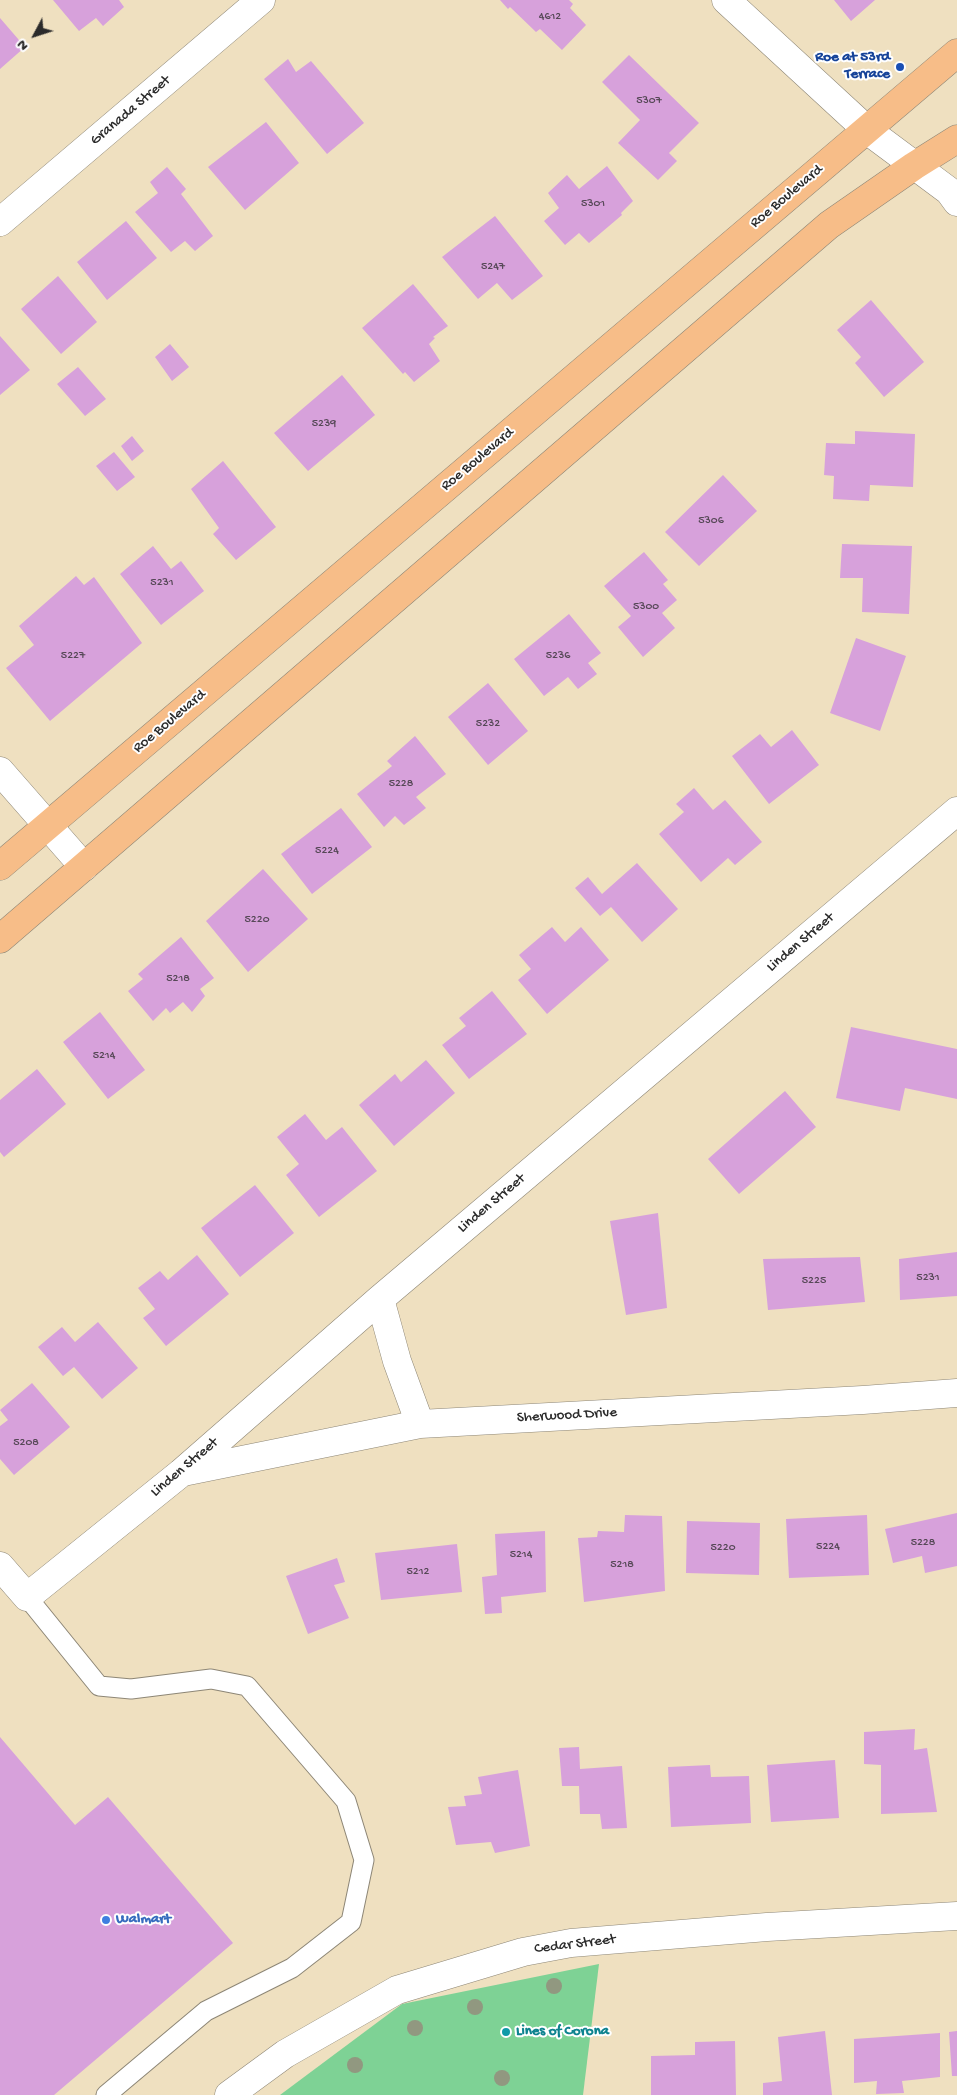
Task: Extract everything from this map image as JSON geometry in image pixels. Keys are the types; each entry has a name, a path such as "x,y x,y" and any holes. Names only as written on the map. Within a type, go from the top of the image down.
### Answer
{"main road":[{"name":"Roe Boulevard","path":"0,866 957,53"},
{"path":"0,939 829,225 914,166 957,139"}],"street":[{"name":"Granada Street","path":"0,222 261,0"},
{"path":"726,0 867,130 949,191 957,202"},
{"path":"0,771 84,867"},
{"name":"Linden Street","path":"27,1598 181,1473 380,1299 957,812"},
{"path":"380,1299 397,1361 420,1424"},
{"name":"Sherwood Drive","path":"181,1473 420,1424 863,1400 957,1393"},
{"path":"0,1566 27,1598"},
{"name":"Cedar Street","path":"245,2090 285,2054 397,1990 523,1952 571,1943 957,1916"}],"lane":[{"path":"27,1598 99,1686 131,1689 211,1679 247,1686 346,1801 364,1860 351,1922 292,1968 206,2011 106,2095"}],"green space":[{"path":"599,1964 583,2095 280,2095 402,2004"}],"building":[{"path":"53,0 119,0 124,7 103,26 96,18 79,31"},
{"path":"500,0 569,0 573,4 570,8 586,25 562,50 540,29 536,32"},
{"path":"834,0 875,0 851,21"},
{"path":"0,18 25,47 0,69"},
{"path":"629,55 699,123 669,153 677,161 658,180 618,143 640,120 602,82"},
{"path":"288,59 296,72 311,61 364,123 327,154 264,79"},
{"path":"266,122 299,163 245,210 208,167"},
{"path":"607,166 633,201 621,213 622,215 589,243 579,233 565,245 544,221 559,208 548,193 567,175 579,189"},
{"path":"167,167 186,189 181,194 213,236 195,251 185,241 171,252 135,212 158,193 150,182"},
{"path":"495,216 543,276 512,300 497,283 478,299 442,257"},
{"path":"126,221 157,258 107,300 77,262"},
{"path":"58,276 97,322 61,354 21,309"},
{"path":"413,284 448,326 433,337 435,338 429,344 440,361 414,382 405,372 403,374 362,328"},
{"path":"871,300 924,362 884,397 855,363 861,357 837,330"},
{"path":"0,336 30,370 0,395"},
{"path":"170,344 189,367 172,381 155,357"},
{"path":"78,367 106,399 85,416 57,384"},
{"path":"342,375 375,415 308,471 274,433"},
{"path":"855,431 915,434 913,487 870,485 869,501 833,499 834,476 824,475 826,443 855,444"},
{"path":"132,436 144,451 132,461 121,446"},
{"path":"114,452 135,477 117,491 96,466"},
{"path":"223,461 276,527 236,560 213,534 219,528 191,489"},
{"path":"723,475 757,511 699,566 665,532"},
{"path":"842,544 912,546 909,614 862,612 863,578 840,578"},
{"path":"153,546 171,569 181,561 204,591 161,625 120,574"},
{"path":"644,552 668,580 663,584 677,600 662,613 675,628 643,657 618,627 631,616 604,586"},
{"path":"76,576 84,585 94,577 142,643 50,721 6,668 34,645 19,626"},
{"path":"569,614 601,653 588,663 597,674 578,689 568,677 544,696 514,659"},
{"path":"856,638 906,656 880,731 830,713"},
{"path":"488,683 528,731 488,765 448,717"},
{"path":"792,730 819,765 769,804 732,756 760,734 771,747"},
{"path":"415,736 446,774 416,797 426,808 404,825 395,816 384,827 357,794 392,766 387,761"},
{"path":"694,788 713,810 725,800 762,842 735,865 728,858 701,882 659,834 684,812 676,804"},
{"path":"341,808 372,847 312,894 281,854"},
{"path":"637,863 678,909 642,942 611,907 600,916 575,888 588,877 602,894"},
{"path":"263,869 308,919 248,972 206,921"},
{"path":"552,927 565,942 581,927 609,960 547,1014 518,980 531,969 519,955"},
{"path":"181,937 214,978 200,989 205,996 192,1012 183,1002 170,1013 166,1008 153,1021 128,991 143,979 138,974"},
{"path":"492,991 527,1034 469,1079 442,1045 466,1026 459,1018"},
{"path":"100,1012 145,1070 108,1099 63,1042"},
{"path":"851,1027 957,1049 957,1099 905,1088 900,1111 836,1098"},
{"path":"426,1060 455,1093 394,1146 359,1105 395,1074 401,1082"},
{"path":"37,1069 66,1104 4,1157 0,1152 0,1100"},
{"path":"785,1091 816,1127 739,1194 708,1159"},
{"path":"305,1114 326,1140 342,1127 377,1171 319,1217 286,1175 299,1164 277,1137"},
{"path":"255,1185 294,1233 240,1277 201,1228"},
{"path":"658,1213 667,1308 626,1315 610,1221"},
{"path":"957,1252 957,1296 900,1300 899,1259"},
{"path":"197,1255 229,1294 166,1346 143,1318 155,1309 138,1288 160,1271 168,1280"},
{"path":"860,1257 865,1302 768,1310 763,1259"},
{"path":"98,1322 138,1368 102,1399 74,1367 63,1376 38,1347 62,1327 75,1342"},
{"path":"32,1383 70,1427 14,1475 0,1459 0,1426 8,1420 0,1410"},
{"path":"957,1513 957,1566 925,1573 922,1556 893,1563 885,1529"},
{"path":"625,1515 662,1516 665,1591 584,1602 578,1538 597,1537 598,1531 624,1532"},
{"path":"867,1515 869,1575 789,1578 786,1519"},
{"path":"687,1521 760,1523 759,1575 686,1573"},
{"path":"545,1531 546,1592 501,1597 502,1613 485,1614 482,1577 497,1575 495,1534"},
{"path":"457,1544 462,1592 381,1600 375,1553"},
{"path":"337,1558 345,1582 334,1585 349,1618 308,1634 286,1576"},
{"path":"915,1729 914,1750 927,1748 937,1812 881,1814 881,1765 864,1764 864,1732"},
{"name":"Walmart","path":"0,1737 75,1825 108,1797 233,1943 54,2095 0,2095"},
{"path":"579,1747 580,1769 622,1766 627,1828 602,1829 600,1814 580,1814 579,1786 562,1786 559,1748"},
{"path":"835,1760 839,1818 771,1822 767,1765"},
{"path":"710,1765 711,1777 749,1776 751,1823 671,1827 668,1767"},
{"path":"518,1770 530,1846 495,1853 491,1842 456,1845 448,1807 466,1806 464,1796 482,1794 478,1777"},
{"path":"825,2031 832,2095 763,2095 763,2083 782,2081 778,2037"},
{"path":"957,2031 957,2076 952,2076 949,2032"},
{"path":"940,2033 940,2077 902,2081 904,2093 876,2094 877,2081 854,2083 854,2039"},
{"path":"735,2041 736,2095 651,2095 651,2056 695,2055 695,2042"}],"place":[{"name":"Roe at 53rd Terrace","path":"900,67"},
{"name":"Walmart","path":"106,1920"},
{"name":"Lines of Corona","path":"506,2032"}]}
